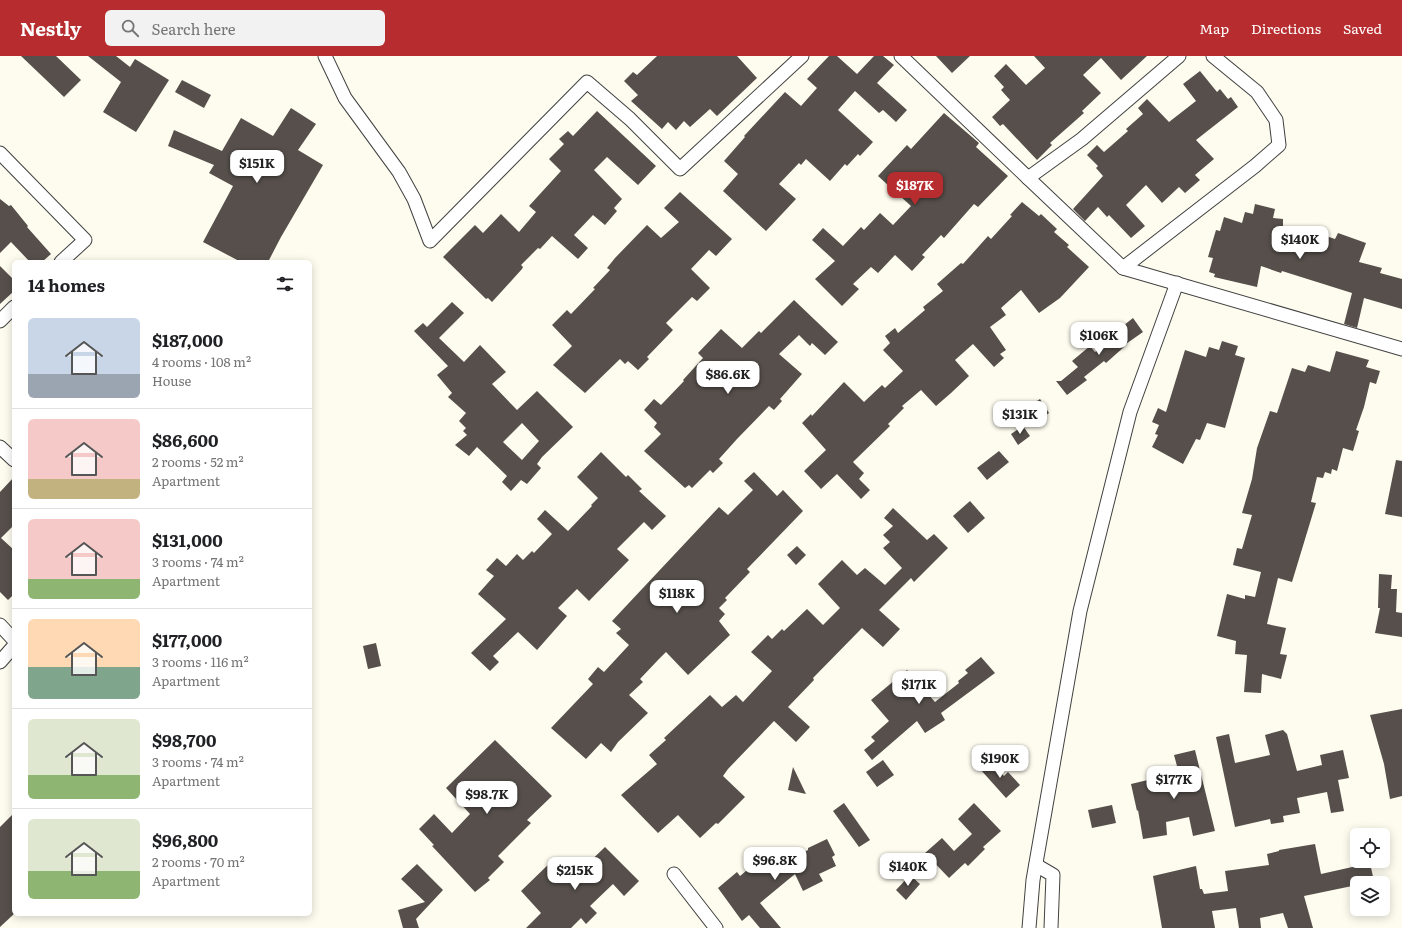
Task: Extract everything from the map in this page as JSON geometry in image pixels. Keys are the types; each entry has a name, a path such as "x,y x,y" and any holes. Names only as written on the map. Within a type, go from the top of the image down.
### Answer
{"street":[{"path":"325,56 345,98 399,172 414,199 430,241 587,82 630,119 680,169 802,56"},
{"path":"901,56 1123,268 1402,348"},
{"path":"1028,178 1082,139 1179,56"},
{"path":"1123,268 1255,166 1279,145 1276,120 1256,92 1214,56"},
{"path":"0,153 85,240 64,260"},
{"path":"1029,928 1036,864 1080,611 1130,412 1177,284"},
{"path":"0,321 12,309"},
{"path":"0,447 12,458"},
{"path":"0,625 12,638"},
{"path":"0,662 12,648"},
{"path":"1036,864 1053,874 1051,928"},
{"path":"674,874 716,928"}],"building":[{"path":"21,56 56,56 81,80 64,97"},
{"path":"88,56 116,56 130,67 135,59 169,80 136,132 103,112 121,82"},
{"path":"657,56 737,56 757,78 717,116 710,109 690,127 684,121 676,130 668,122 662,129 631,101 638,95 624,81 633,72 637,75"},
{"path":"829,56 837,56 857,74 874,56 883,56 894,65 877,83 907,110 896,122 883,110 879,113 855,91 838,110 873,142 860,156 858,154 847,166 845,164 830,181 806,159 801,165 799,163 779,184 796,199 766,231 723,191 738,174 724,161 745,137 744,136 785,92 801,106 817,88 807,79"},
{"path":"936,56 970,56 952,73"},
{"path":"1034,56 1147,56 1121,80 1101,58 1083,75 1101,93 1082,111 1084,113 1050,143 1052,145 1037,160 1003,124 1000,126 992,117 1010,100 1001,90 1004,87 994,76 1006,64 1026,85 1045,68"},
{"path":"1200,71 1217,92 1220,89 1228,99 1231,97 1238,107 1196,140 1214,159 1195,175 1200,180 1185,193 1179,187 1162,203 1146,185 1126,205 1145,226 1131,238 1109,215 1107,217 1098,207 1085,221 1073,209 1103,176 1096,168 1098,166 1087,155 1097,145 1104,152 1128,131 1126,129 1143,114 1138,108 1147,99 1169,122 1196,101 1183,84"},
{"path":"182,80 211,95 204,108 175,92"},
{"path":"291,108 316,124 298,150 323,165 269,260 237,260 203,242 233,186 209,173 214,165 168,146 174,130 222,151 241,118 273,136"},
{"path":"597,111 656,166 638,185 607,157 594,170 622,199 614,208 617,211 605,225 593,215 574,235 588,248 578,259 552,236 540,249 538,248 521,265 523,267 522,269 492,302 488,298 486,299 443,257 475,225 483,233 501,214 519,232 536,212 529,206 561,171 549,159 564,144 559,139 568,131 573,136"},
{"path":"944,113 979,143 976,147 1008,176 978,207 974,204 944,238 941,235 922,255 925,257 912,271 895,255 878,273 871,267 853,284 859,289 842,306 815,279 835,261 812,240 823,228 843,246 861,227 864,230 880,213 893,225 911,206 878,176 907,145 911,149"},
{"path":"680,192 732,239 716,256 709,250 691,269 710,288 697,301 692,297 666,323 673,330 647,357 649,359 638,370 628,361 625,364 620,359 585,393 553,365 572,346 552,325 567,310 571,314 595,289 593,288 610,270 607,268 615,258 647,225 661,238 679,222 664,208"},
{"path":"0,199 9,206 11,205 28,226 27,227 51,254 44,260 28,260 11,242 0,253"},
{"path":"1022,202 1039,216 1041,214 1057,229 1054,232 1069,245 1067,247 1089,267 1060,298 1039,313 1021,290 1001,308 1006,315 990,327 1006,350 1000,354 1004,358 994,367 973,344 955,360 969,376 951,393 936,406 921,390 902,406 904,408 888,424 890,426 853,462 864,473 859,479 870,490 861,499 837,474 821,489 804,471 826,450 802,423 811,414 812,416 844,382 864,402 882,385 885,388 903,371 883,350 890,343 885,336 895,328 898,333 925,310 923,307 943,291 937,284 961,263 963,264 988,236 991,239 1012,216 1010,215"},
{"path":"1255,204 1275,209 1273,218 1283,219 1283,230 1317,233 1335,239 1338,233 1366,243 1359,262 1382,268 1380,273 1402,279 1402,309 1364,298 1357,328 1344,324 1352,293 1261,266 1257,287 1214,277 1215,274 1209,272 1213,258 1208,257 1216,230 1220,231 1224,217 1242,223 1245,212 1253,214"},
{"path":"0,266 12,278 12,293 0,304"},
{"path":"794,300 838,342 825,355 812,343 810,346 799,335 779,354 802,374 780,399 782,401 774,410 769,406 719,459 723,463 713,473 710,470 692,488 689,485 685,488 644,451 661,434 654,427 657,423 644,410 654,399 661,405 684,381 683,380 703,358 698,353 721,329 742,348 759,331 761,333"},
{"path":"452,302 464,313 439,338 464,362 480,345 506,372 492,384 517,410 537,391 573,427 542,457 537,464 541,468 527,484 521,480 511,491 502,482 507,476 477,447 469,456 455,445 467,435 463,431 466,428 459,421 466,413 448,397 452,393 437,375 448,366 414,331 423,323 427,327","holes":["522,423 539,441 522,460 503,442"]},
{"path":"1133,318 1143,332 1123,346 1124,347 1106,363 1104,361 1084,377 1087,380 1067,395 1056,381 1061,381 1078,367 1072,361 1090,346 1095,352 1116,335 1114,333"},
{"path":"1222,341 1238,346 1235,355 1245,358 1225,428 1207,423 1200,440 1196,439 1183,464 1152,447 1158,435 1155,434 1159,425 1152,422 1158,408 1166,412 1185,350 1206,357 1209,347 1219,350"},
{"path":"1336,351 1369,360 1366,367 1380,371 1376,384 1370,382 1364,407 1356,430 1359,431 1353,451 1343,448 1337,471 1332,469 1331,474 1325,472 1323,478 1317,477 1311,502 1316,503 1292,582 1278,578 1267,624 1286,628 1280,654 1287,655 1281,679 1262,674 1261,693 1244,692 1247,655 1235,654 1236,641 1217,636 1227,594 1245,599 1245,595 1255,597 1261,572 1233,565 1237,548 1242,549 1252,515 1242,513 1252,479 1257,448 1270,411 1277,413 1292,368 1305,372 1308,365 1330,372"},
{"path":"1040,399 1049,413 1032,425 1022,411"},
{"path":"1023,426 1030,436 1018,445 1011,434"},
{"path":"999,451 1009,462 987,480 977,468"},
{"path":"601,452 626,477 628,475 642,489 639,491 666,516 652,530 644,522 617,549 629,560 589,601 577,589 558,608 567,616 537,650 518,632 493,656 499,662 490,671 471,653 506,619 478,594 494,576 486,570 497,558 506,566 517,554 523,560 532,551 534,553 552,534 537,519 545,510 568,531 598,498 577,477"},
{"path":"1396,460 1402,461 1402,517 1385,514"},
{"path":"754,472 777,496 783,490 803,511 747,569 750,572 725,598 727,600 719,608 725,614 719,621 730,635 688,675 666,652 640,679 643,682 629,695 648,713 618,742 611,752 601,743 586,759 551,728 593,684 588,679 598,667 604,672 629,645 616,633 621,629 612,621 719,507 728,515 753,490 744,481"},
{"path":"12,479 12,527 1,538 12,548 12,596 8,600 0,592 0,492"},
{"path":"970,501 985,518 968,533 953,516"},
{"path":"893,508 927,540 934,534 948,548 914,582 911,578 879,610 900,629 883,647 862,628 813,678 814,680 788,707 810,727 796,742 774,721 728,769 723,776 745,797 718,824 716,823 700,838 678,815 658,833 621,795 657,764 649,755 666,740 664,738 710,695 722,707 736,695 743,702 772,671 751,652 768,635 772,639 782,629 784,631 807,609 823,625 840,608 818,584 842,560 857,575 865,568 885,585 902,568 883,548 890,542 883,535 893,526 884,518"},
{"path":"797,546 806,555 796,565 787,555"},
{"path":"1379,574 1392,575 1391,589 1397,589 1396,612 1402,613 1402,637 1375,633 1380,608 1378,608"},
{"path":"376,643 381,666 368,669 363,646"},
{"path":"981,657 995,673 941,713 945,720 925,733 917,721 872,760 864,750 875,741 871,737 889,721 871,700 907,670 935,702 959,683 958,681 968,673 965,670"},
{"path":"1402,709 1402,796 1390,799 1384,764 1370,715"},
{"path":"1283,730 1287,734 1297,771 1322,765 1320,755 1343,750 1349,778 1338,780 1344,811 1331,813 1327,792 1297,798 1300,813 1283,816 1284,822 1271,824 1270,819 1235,827 1216,737 1229,734 1235,763 1270,755 1265,735"},
{"path":"495,740 552,796 527,820 531,823 498,856 504,862 488,878 490,880 475,892 432,846 434,845 419,829 434,814 452,833 470,814 446,788"},
{"path":"1195,750 1215,831 1193,836 1189,817 1166,822 1167,835 1143,839 1138,810 1137,811 1131,784 1152,779 1153,784 1180,777 1174,755"},
{"path":"883,760 894,775 877,787 866,772"},
{"path":"990,760 1004,776 1008,772 1020,785 1006,798 980,769"},
{"path":"793,767 806,794 788,790"},
{"path":"844,803 870,840 859,847 833,811"},
{"path":"974,803 1001,831 983,847 985,849 968,866 965,863 949,878 925,853 942,838 954,851 972,834 958,819"},
{"path":"1112,805 1116,823 1092,828 1088,810"},
{"path":"12,815 12,916 0,927 0,827"},
{"path":"827,839 835,855 832,857 836,866 819,874 823,881 803,891 795,874 760,903 781,928 760,928 749,915 742,921 718,888 737,872 740,876 775,847 786,861"},
{"path":"1315,844 1321,874 1350,867 1371,868 1373,876 1350,876 1350,886 1304,896 1313,928 1288,928 1283,913 1260,918 1261,928 1239,928 1236,908 1212,911 1215,928 1162,928 1153,876 1196,866 1200,889 1202,889 1204,894 1228,891 1225,871 1269,865 1267,854 1279,850"},
{"path":"605,847 639,881 624,896 613,884 590,906 597,913 586,924 581,918 571,928 526,928 541,913 521,891 553,860 566,876 576,867 580,871"},
{"path":"417,864 443,890 416,919 419,928 403,928 398,910 425,902 401,879"},
{"path":"910,875 920,884 906,900 896,890"}]}
